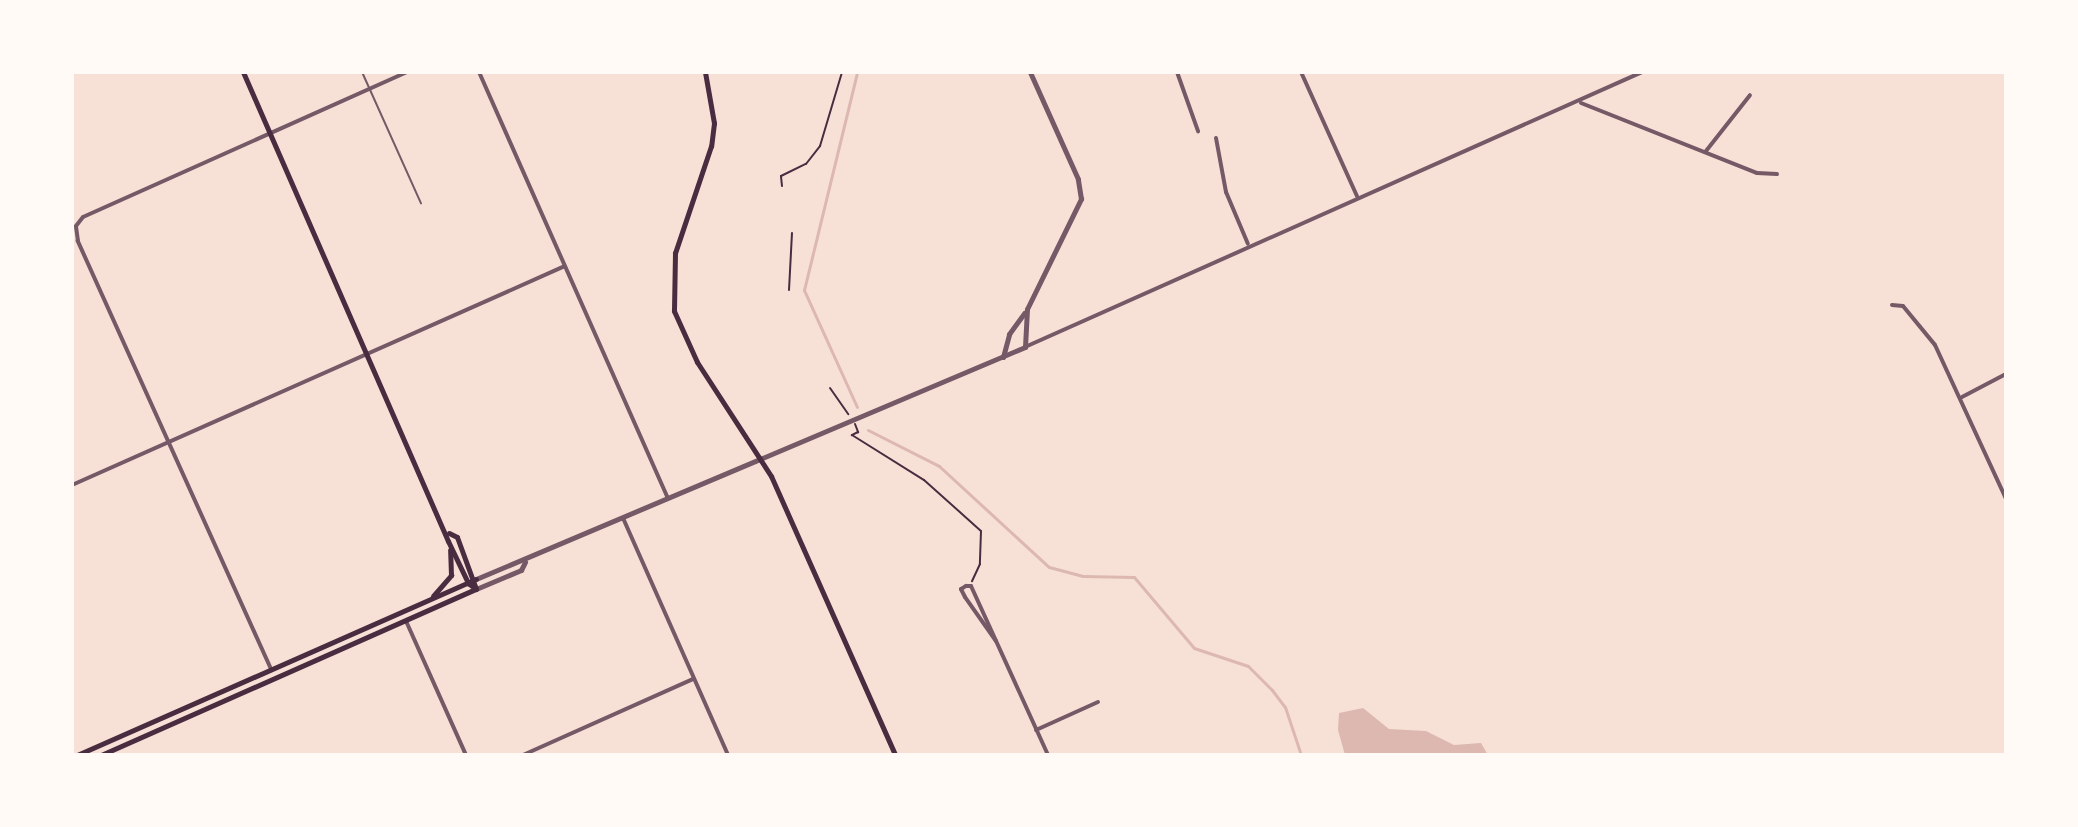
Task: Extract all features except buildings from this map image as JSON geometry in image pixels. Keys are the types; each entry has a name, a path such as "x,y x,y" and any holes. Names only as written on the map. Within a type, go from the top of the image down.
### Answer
{"main road":[{"path":"243,72 449,533 451,575 426,601"},
{"path":"705,72 714,123 711,146 675,253 672,300 692,354 762,459 895,755"},
{"path":"449,533 457,537 476,579 476,589"},
{"path":"448,541 468,583 476,589"},
{"path":"74,755 476,579"},
{"path":"101,755 476,589"},
{"path":"111,755 138,739"}],"street":[{"path":"271,669 74,232 83,217 407,72"},
{"path":"479,72 668,499"},
{"path":"1003,357 1009,334 1027,309 1081,199 1078,179 1030,72"},
{"path":"1177,72 1198,131"},
{"path":"1301,72 1357,196"},
{"path":"476,579 526,561 1003,357 1248,244 1579,103 1642,72"},
{"path":"1706,151 1750,95"},
{"path":"1579,103 1757,173 1777,174"},
{"path":"1216,138 1226,192 1248,244"},
{"path":"72,485 172,444 565,266"},
{"path":"1892,305 1903,306 1935,345 2006,499"},
{"path":"1025,347 1027,309"},
{"path":"1961,399 1967,391 2006,374"},
{"path":"623,518 728,755"},
{"path":"476,589 521,570 526,561"},
{"path":"996,641 961,589 971,586 1048,755"},
{"path":"406,621 466,755"},
{"path":"523,755 694,679"},
{"path":"1036,730 1098,702"}],"lane":[{"path":"362,72 421,203"}],"path":[{"path":"782,186 781,176 806,164 820,146 842,72"},
{"path":"789,290 792,233"},
{"path":"830,388 850,413"},
{"path":"858,432 852,435 924,480 981,531 980,564 971,586"}],"shaded area":[{"path":"1363,708 1389,729 1426,731 1454,745 1481,743 1488,755 1345,755 1338,730 1339,713"}],"waterway":[{"path":"857,72 804,290 857,407"},
{"path":"868,430 939,466 1049,567 1083,576 1134,577 1194,648 1248,666 1272,690 1285,707 1301,755"}]}
